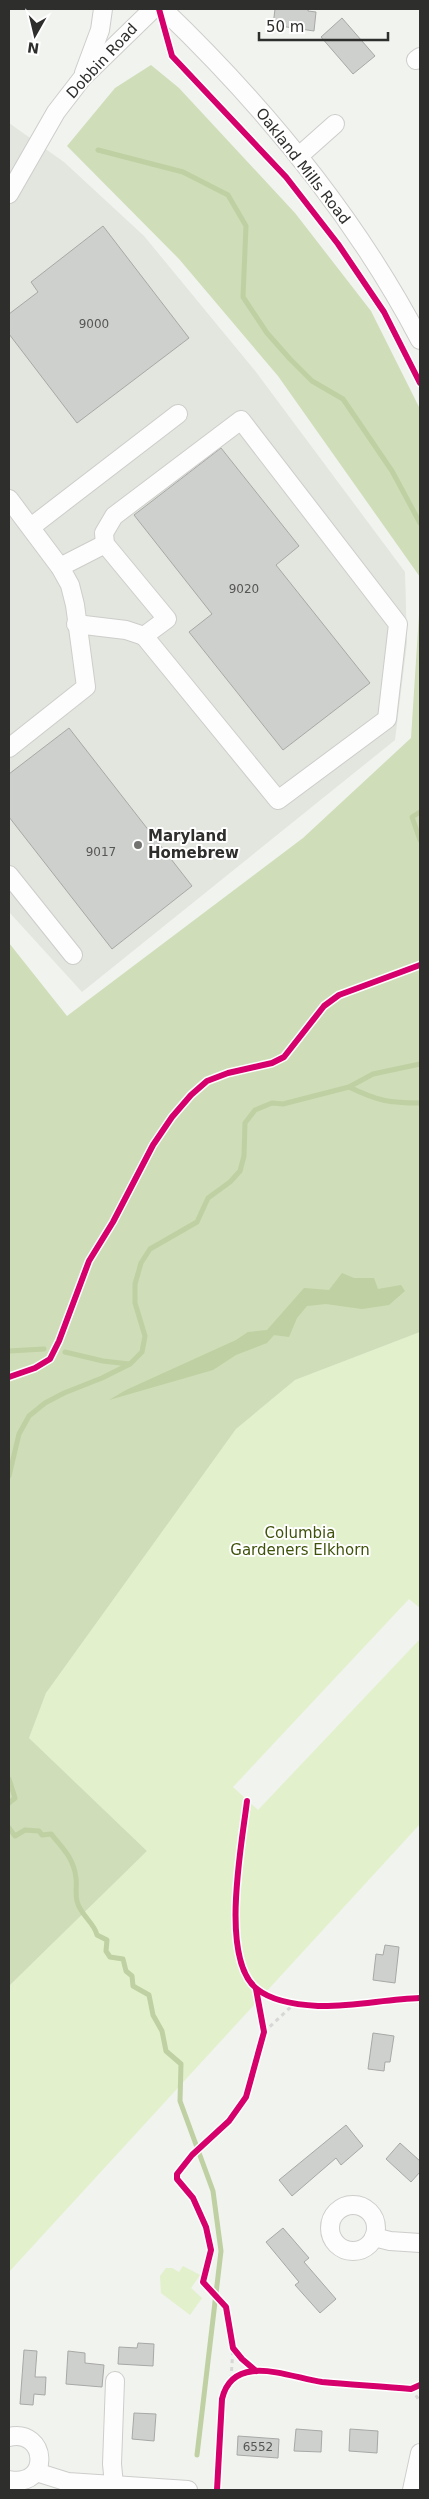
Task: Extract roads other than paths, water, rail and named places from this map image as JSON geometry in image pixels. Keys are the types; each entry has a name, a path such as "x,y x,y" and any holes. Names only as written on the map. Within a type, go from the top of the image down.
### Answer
{"street":[{"path":"83,77 100,30 103,9"},
{"name":"Dobbin Road","path":"9,194 56,112 83,77 153,9"},
{"name":"Oakland Mills Road","path":"163,9 196,41 299,156 360,239 389,284 420,340"},
{"path":"299,156 335,124"},
{"path":"30,527 178,414"},
{"path":"76,624 126,630 144,636 278,800 387,719 398,624 241,420 114,516 104,533 105,544 167,619 144,636"},
{"path":"9,499 60,567 70,585 75,605 76,624 86,687 9,748"},
{"path":"60,567 105,544"},
{"path":"9,875 74,955"},
{"path":"374,2237 390,2241 420,2243"},
{"path":"114,2485 112,2464 115,2381"},
{"path":"9,2437 28,2438 40,2452 40,2462 36,2472 28,2479 20,2482 9,2480"},
{"path":"412,2490 420,2452"},
{"path":"36,2472 68,2482 188,2490"}],"waterway":[{"path":"98,150 183,172 228,195 246,226 243,297 267,333 290,359 312,381 343,399 392,471 420,523"},
{"path":"420,812 412,817 420,840"},
{"path":"9,1476 19,1434 29,1416 45,1403 64,1393 102,1378 130,1364 142,1352 145,1336 135,1303 135,1284 141,1263 150,1249 197,1222 208,1198 230,1182 240,1171 244,1156 245,1123 255,1110 272,1103 283,1104 349,1087 373,1074 420,1064"},
{"path":"349,1087 384,1100 420,1103"},
{"path":"9,1351 44,1349"},
{"path":"65,1352 103,1361 129,1364"},
{"path":"9,1779 15,1798 9,1803"},
{"path":"9,1828 15,1836 25,1830 39,1831 42,1835 51,1834 64,1849 75,1871 76,1898 81,1910 97,1935 107,1940 106,1951 110,1957 123,1959 126,1971 132,1976 133,1986 149,1995 153,2015 162,2031 166,2051 181,2064 180,2101 213,2191 221,2251 197,2455"}],"place":[{"name":"Maryland Homebrew","path":"138,845"}],"park label":[{"name":"Columbia Gardeners Elkhorn","path":"300,1542"}]}
